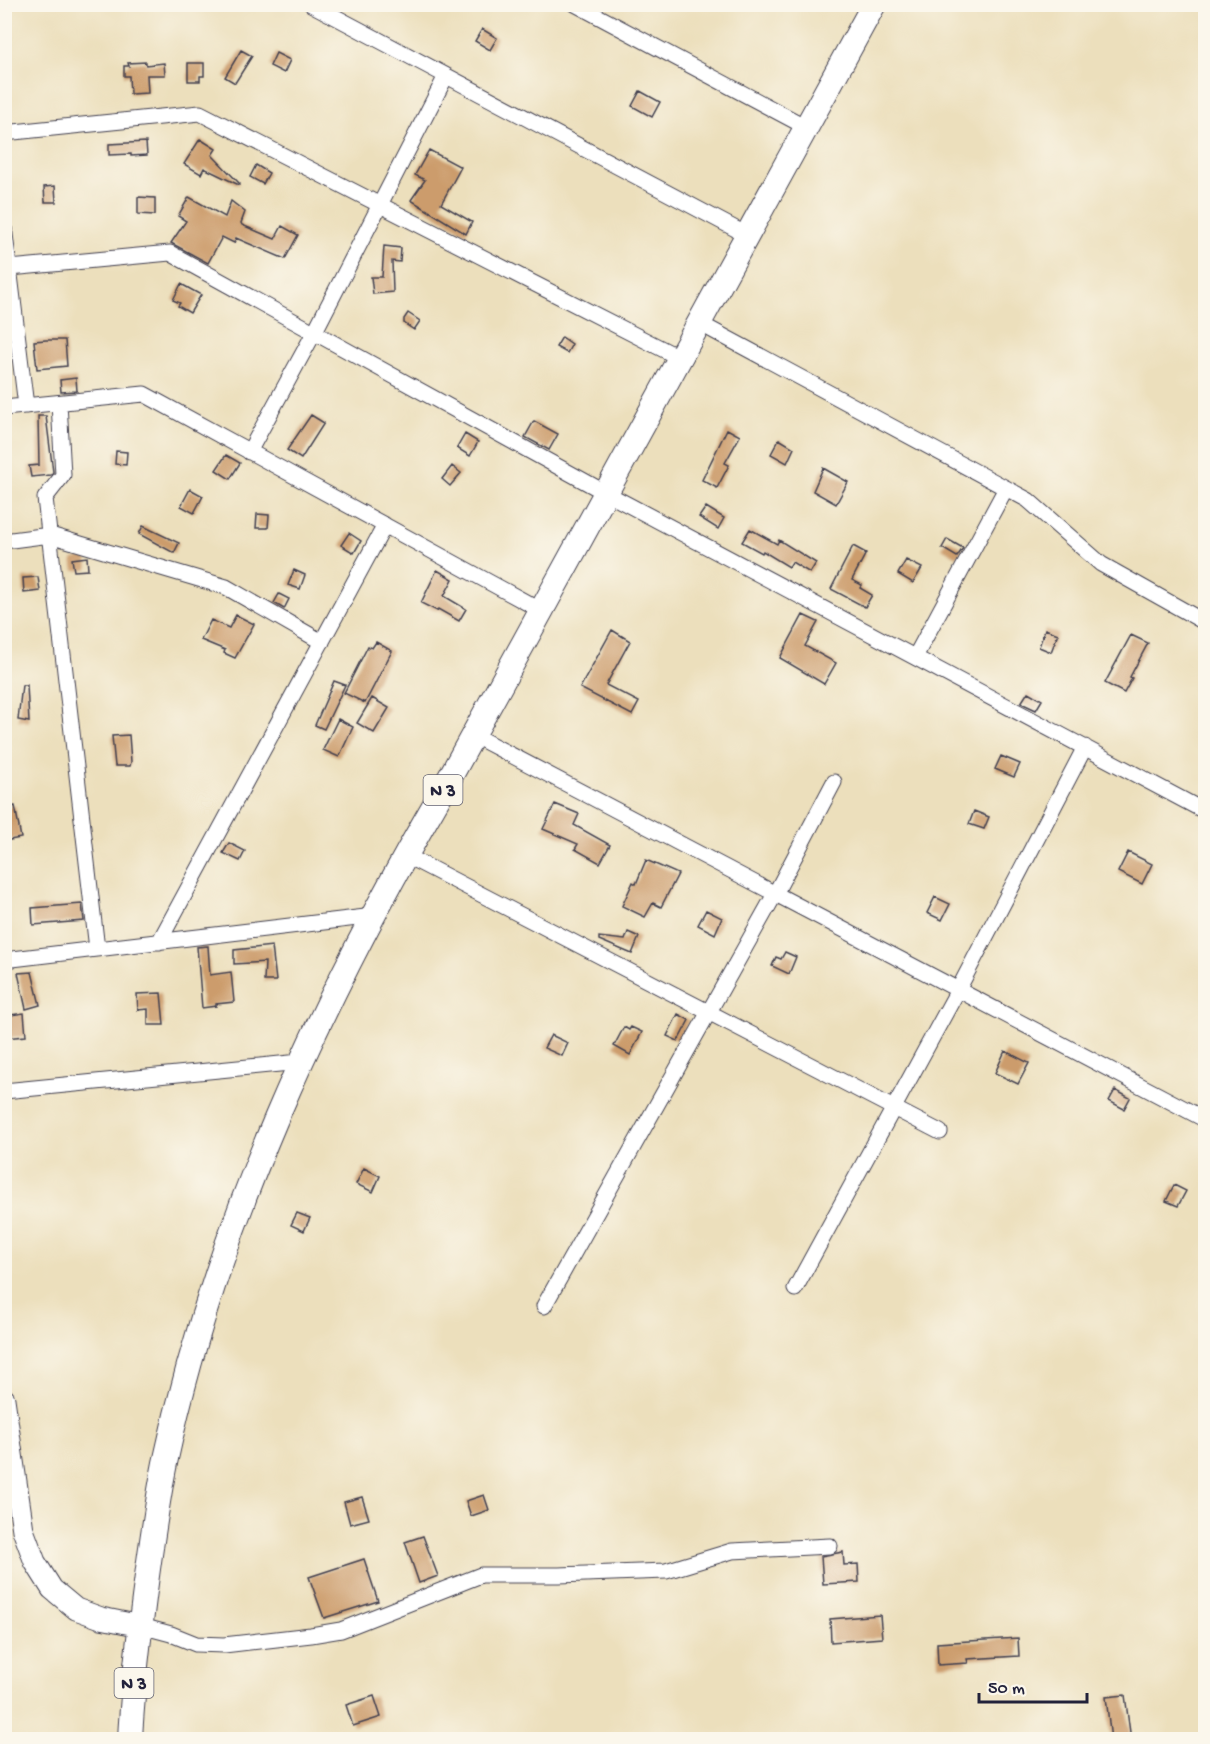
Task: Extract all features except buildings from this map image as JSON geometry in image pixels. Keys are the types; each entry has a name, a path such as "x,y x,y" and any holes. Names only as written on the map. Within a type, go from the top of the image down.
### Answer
{"main road":[{"name":"N 3","path":"130,1740 131,1713 153,1527 163,1473 216,1274 269,1131 300,1062 405,855 874,4"},
{"path":"4,1399 23,1530 35,1562 52,1589 76,1609 101,1618 141,1626"}],"street":[{"path":"311,4 332,9 446,76 747,235"},
{"path":"575,4 806,128"},
{"path":"249,452 314,333 446,76"},
{"path":"4,133 200,113 680,358"},
{"path":"4,226 26,406"},
{"path":"9,268 170,253 606,493 1206,812"},
{"path":"699,324 1028,500 1101,564 1206,623"},
{"path":"4,408 144,394 542,610"},
{"path":"59,403 63,475 45,498 97,949"},
{"path":"915,657 1006,488"},
{"path":"159,942 385,525"},
{"path":"4,541 50,535 226,587 322,642"},
{"path":"473,735 1206,1120"},
{"path":"795,1289 958,990 1084,747"},
{"path":"544,1306 775,894 834,782"},
{"path":"405,855 940,1132"},
{"path":"4,960 374,916"},
{"path":"4,1091 300,1062"},
{"path":"141,1626 196,1644 224,1645 311,1635 341,1630 481,1575 666,1571 732,1551 830,1546"}]}
